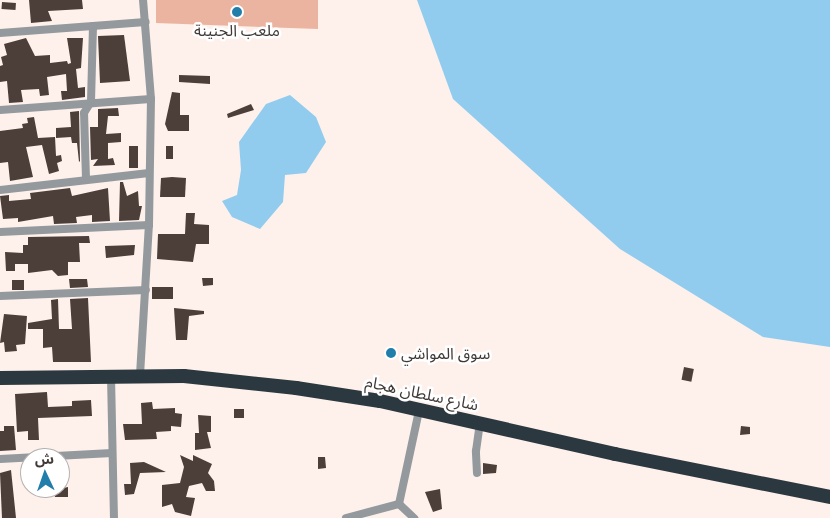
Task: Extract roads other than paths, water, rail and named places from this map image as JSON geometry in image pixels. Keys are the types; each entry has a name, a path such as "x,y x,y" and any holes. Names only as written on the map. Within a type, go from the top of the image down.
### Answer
{"highway":[{"name":"شارع سلطان هجام","path":"0,378 140,375 212,378 296,388 480,422 615,454 830,497"}],"street":[{"path":"140,375 149,225 151,99 143,0"},
{"path":"0,33 146,22"},
{"path":"86,178 84,113 91,102 93,26"},
{"path":"0,110 151,99"},
{"path":"0,190 86,178 149,173"},
{"path":"0,232 149,225"},
{"path":"0,296 146,290"},
{"path":"111,376 114,518"},
{"path":"399,504 419,411"},
{"path":"477,473 476,451 480,422"},
{"path":"0,459 112,453"},
{"path":"346,518 366,515 399,504"},
{"path":"399,504 414,518"}],"water":[{"path":"417,0 830,0 830,347 763,337 620,249 453,99"},
{"path":"290,95 316,117 326,142 306,173 285,175 283,202 260,229 232,217 222,201 237,195 241,170 239,142 266,104"}],"place":[{"name":"ملعب الجنينة","path":"237,12"},
{"name":"سوق المواشي","path":"391,353"}]}
